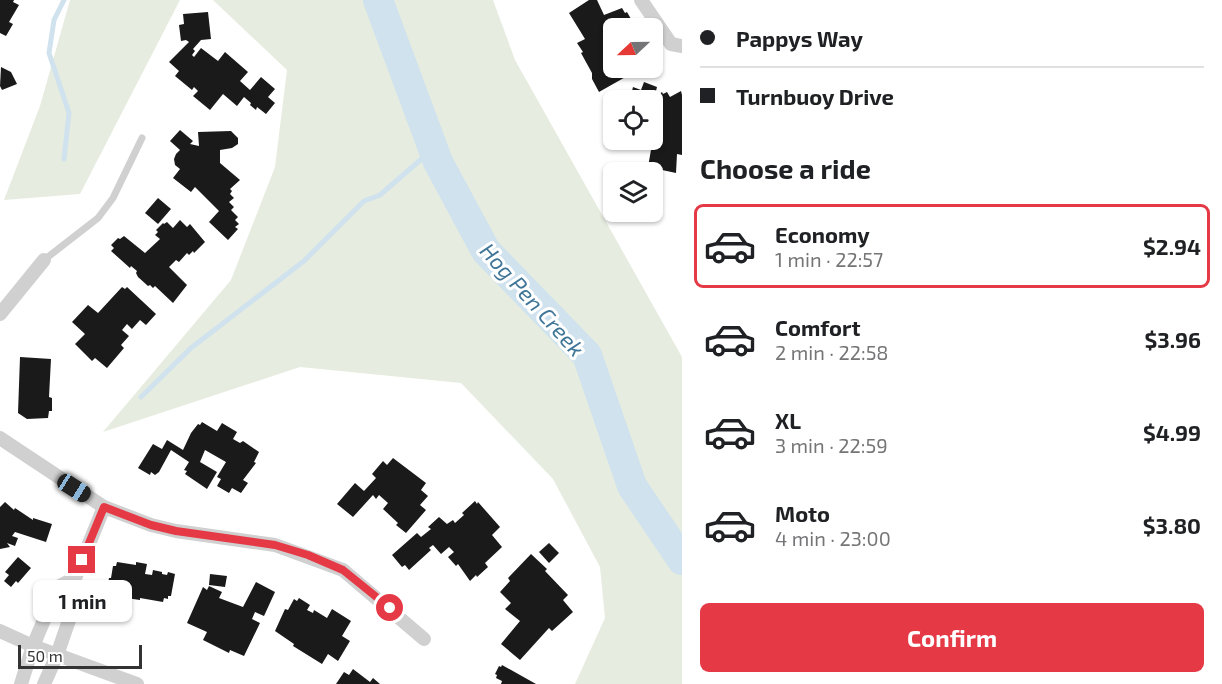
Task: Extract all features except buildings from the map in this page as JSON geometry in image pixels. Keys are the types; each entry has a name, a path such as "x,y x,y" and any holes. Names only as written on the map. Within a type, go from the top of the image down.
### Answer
{"street":[{"path":"641,0 671,44 682,46"},
{"path":"0,314 44,260"},
{"path":"0,438 104,507 151,525 176,531 275,545 308,555 343,570 424,639"},
{"path":"44,684 57,655 76,600 75,578 104,507"},
{"path":"21,684 33,646 58,587 75,578"},
{"path":"0,631 33,646 137,684"}],"lane":[{"path":"44,260 98,218 113,198 142,138"}],"shaded area":[{"path":"70,0 180,0 80,194 4,200 40,106"},
{"path":"213,0 493,0 515,60 603,217 603,222 606,222 682,357 682,684 575,684 605,618 600,567 553,479 461,383 300,367 103,432 231,280 275,167 287,70"}],"waterway":[{"path":"64,0 54,20 49,53 69,113 64,159"},
{"name":"Hog Pen Creek","path":"378,0 438,162 486,251 587,355 632,486 682,560"},
{"path":"141,397 191,348 304,261 364,201 380,195 433,149"}],"route":[{"path":"82,560 104,507 151,525 176,531 275,545 308,555 343,570 390,608"}]}
